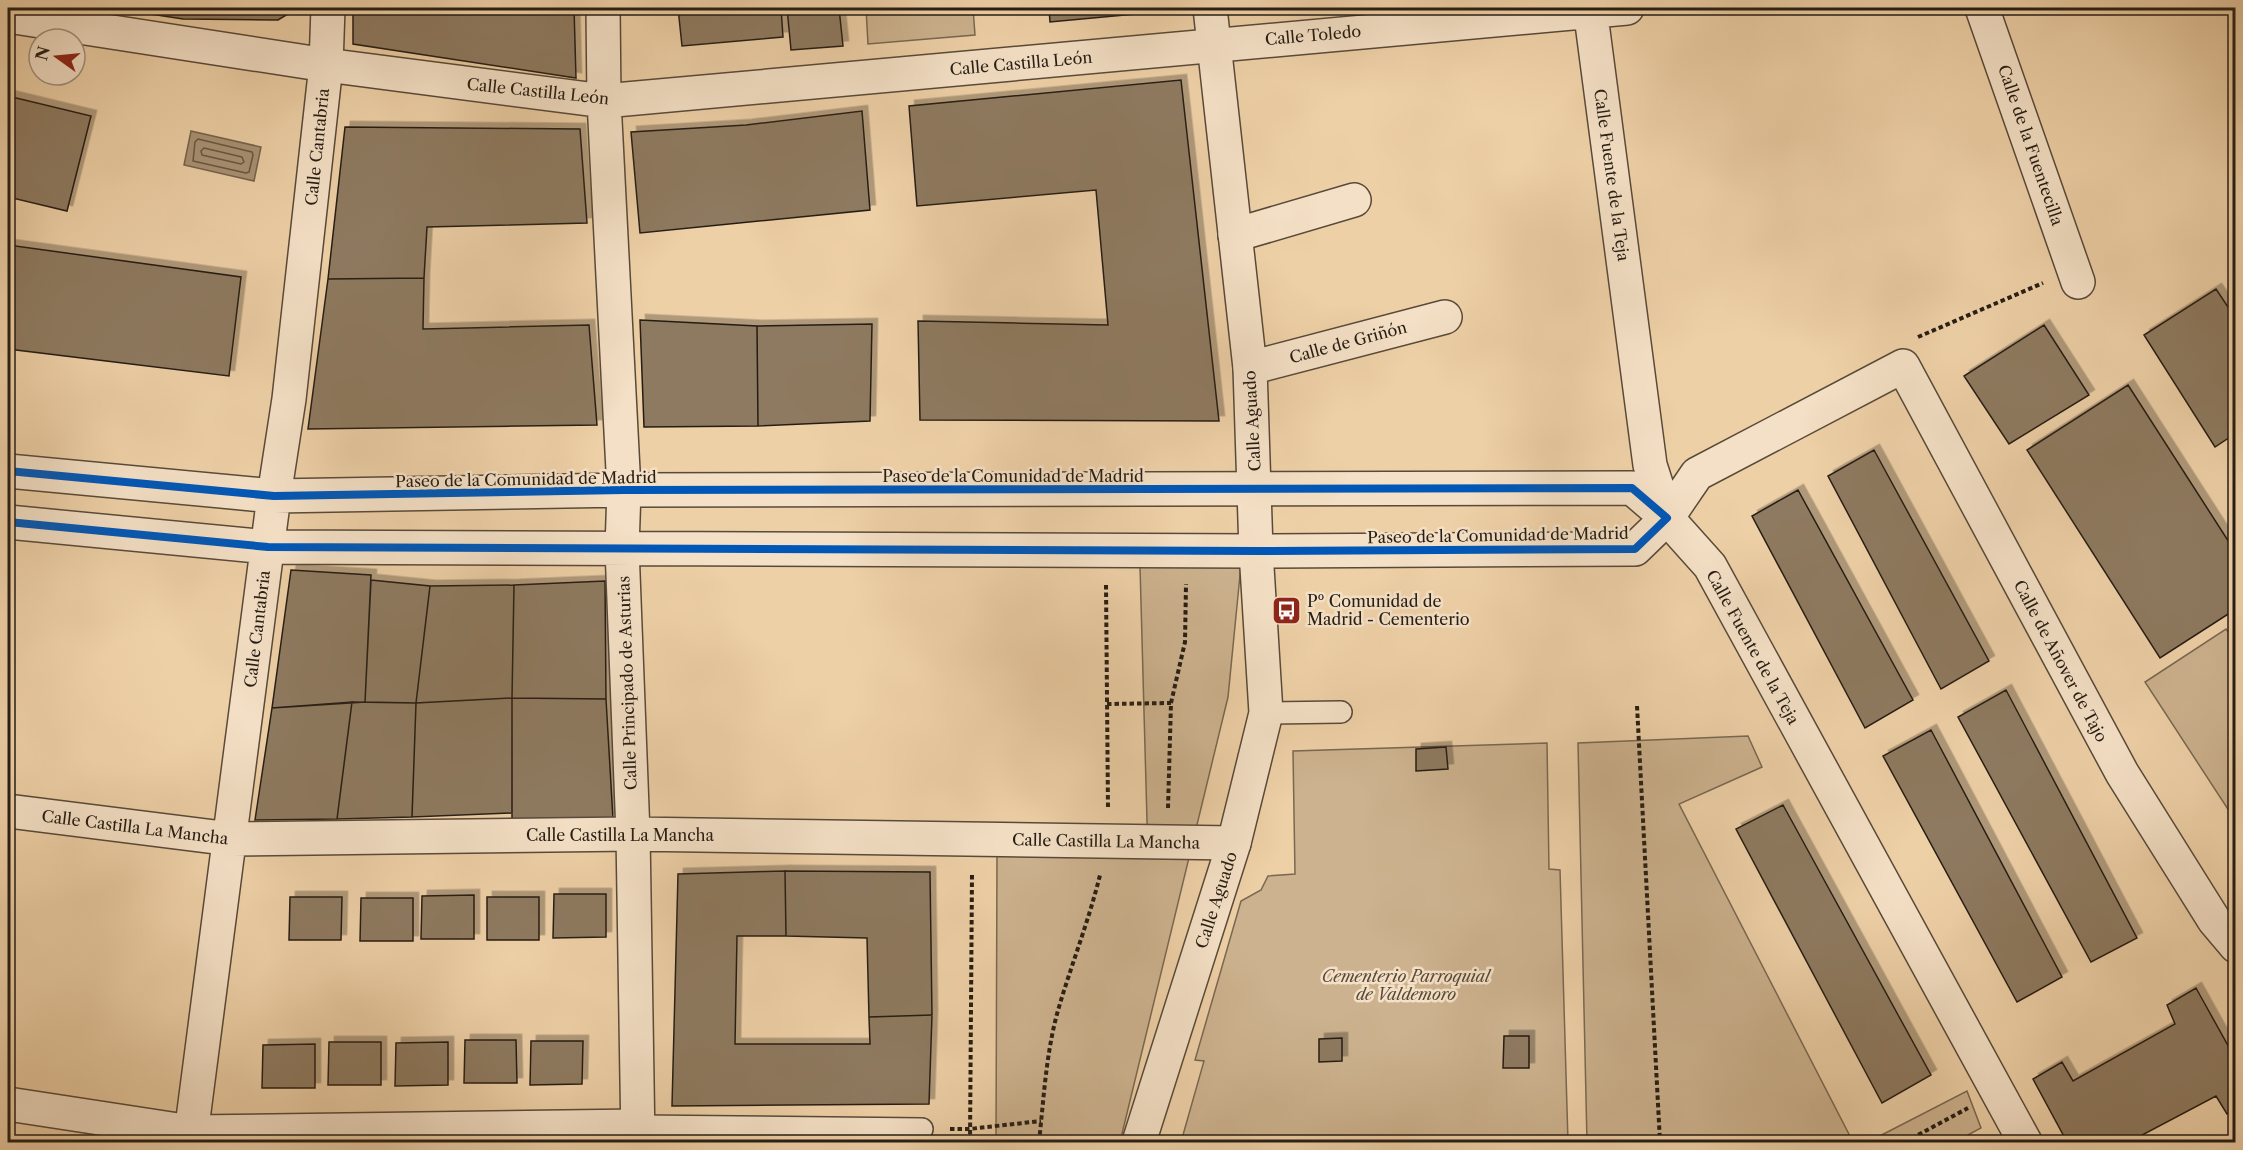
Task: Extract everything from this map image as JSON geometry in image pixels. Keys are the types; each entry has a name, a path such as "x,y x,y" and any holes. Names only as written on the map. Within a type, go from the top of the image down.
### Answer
{"street":[{"name":"Calle Cantabria","path":"191,1137 274,496 289,399 326,65 328,8"},
{"name":"Calle Principado de Asturias","path":"603,8 604,101 624,490 622,548 633,834 638,1134"},
{"name":"Calle Aguado","path":"1139,1143 1234,843 1266,713 1256,551 1256,489 1250,368 1210,8"},
{"name":"Calle Toledo","path":"1215,44 1590,9 1627,8"},
{"name":"Calle de la Fuentecilla","path":"1982,8 2077,276"},
{"name":"Calle Fuente de la Teja","path":"1590,9 1650,465 1667,518 1710,566 2025,1143"},
{"name":"Calle Castilla León","path":"8,16 326,65 604,101 1215,44"},
{"path":"1235,235 1354,200"},
{"name":"Calle de Griñón","path":"1250,368 1445,317"},
{"name":"Paseo de la Comunidad de Madrid","path":"8,522 268,548 1256,551 1635,549 1667,518 1697,474 1903,366"},
{"name":"Calle de Añover de Tajo","path":"1903,366 2122,773 2214,920 2235,946"},
{"name":"Paseo de la Comunidad de Madrid","path":"8,471 274,496 624,490 1632,488 1667,518"},
{"name":"Calle Castilla La Mancha","path":"8,811 231,839 633,834 1234,843"},
{"path":"8,1104 191,1137 638,1134"}],"lane":[{"path":"1266,713 1341,712"},
{"path":"638,1134 922,1129"}],"path":[{"path":"1903,366 1914,339 2077,276"},
{"path":"1039,1143 1045,1072 1058,1008 1095,896 1108,841 1106,550"},
{"path":"1167,842 1172,703 1185,642 1185,550"},
{"path":"1107,704 1172,703"},
{"path":"1637,706 1660,1143"},
{"path":"970,1143 972,839"},
{"path":"1905,1143 1997,1092"},
{"path":"969,1129 1041,1121"}],"green space":[{"path":"866,8 973,8 975,35 868,44"},
{"path":"1241,565 1228,697 1120,1142 996,1142 997,853 1148,857 1140,566"},
{"path":"2226,629 2236,643 2235,820 2145,682"},
{"path":"1748,736 1762,767 1679,804 1853,1142 1587,1142 1578,743"},
{"name":"Cementerio Parroquial de Valdemoro","path":"1547,743 1549,869 1560,870 1568,1142 1181,1142 1204,1061 1195,1060 1241,901 1261,890 1268,876 1295,874 1293,751"},
{"path":"1967,1091 1981,1128 1955,1142 1868,1142"}],"water":[{"path":"191,131 261,147 254,181 184,165"}],"building":[{"path":"111,8 298,8 278,20 183,19"},
{"path":"353,8 574,8 576,78 353,44"},
{"path":"678,8 781,8 783,37 682,46"},
{"path":"787,8 839,8 843,46 791,50"},
{"path":"1049,8 1145,8 1146,13 1050,22"},
{"path":"1181,80 1219,421 920,420 918,321 1108,325 1096,190 917,206 909,106"},
{"path":"8,96 91,116 67,211 8,197"},
{"path":"862,111 870,210 640,233 631,132 746,125"},
{"path":"345,127 580,129 587,223 427,227 424,278 328,279"},
{"path":"8,245 241,277 229,376 8,349"},
{"path":"424,278 423,329 589,325 597,425 308,429 328,279"},
{"path":"2216,289 2236,319 2236,433 2215,447 2144,335"},
{"path":"640,320 757,326 758,426 644,427"},
{"path":"872,324 870,421 758,426 757,326"},
{"path":"2044,325 2089,395 2009,444 1964,376"},
{"path":"2128,385 2236,553 2236,609 2160,658 2027,450"},
{"path":"1874,450 1989,661 1941,689 1828,476"},
{"path":"1798,490 1913,700 1865,728 1752,516"},
{"path":"291,570 371,575 365,702 272,708"},
{"path":"371,580 430,586 416,703 365,702"},
{"path":"605,581 606,699 512,698 514,585"},
{"path":"514,585 512,698 416,703 430,586"},
{"path":"2006,690 2137,938 2091,962 1958,717"},
{"path":"512,698 606,699 613,819 512,819"},
{"path":"512,698 512,813 412,817 416,703"},
{"path":"352,702 337,819 255,820 272,708"},
{"path":"352,702 416,703 412,817 337,819"},
{"path":"1931,730 2062,977 2017,1002 1883,756"},
{"path":"1446,747 1448,769 1416,771 1416,749"},
{"path":"1783,805 1931,1075 1882,1103 1736,829"},
{"path":"785,871 786,936 737,936 735,1044 870,1044 869,1017 932,1015 929,1104 672,1106 678,874"},
{"path":"785,871 930,872 932,1015 869,1017 867,938 786,936"},
{"path":"554,894 606,894 606,937 553,938"},
{"path":"474,895 474,939 421,939 422,896"},
{"path":"290,897 342,897 341,940 289,940"},
{"path":"487,897 539,897 539,940 487,940"},
{"path":"361,898 413,898 413,941 360,941"},
{"path":"2196,988 2236,1060 2236,1109 2227,1114 2216,1096 2129,1142 2067,1142 2033,1079 2062,1062 2073,1081 2175,1024 2167,1005"},
{"path":"1504,1036 1529,1036 1529,1068 1503,1068"},
{"path":"1342,1038 1342,1061 1319,1062 1319,1039"},
{"path":"465,1040 516,1040 517,1083 464,1083"},
{"path":"531,1041 583,1041 582,1084 530,1085"},
{"path":"329,1042 381,1042 381,1085 328,1085"},
{"path":"448,1042 448,1085 395,1086 396,1043"},
{"path":"315,1044 315,1088 262,1088 263,1045"}],"cycle path":[{"path":"8,471 274,496 624,490 1632,488 1667,518 1635,549 1256,551 268,547 8,522"}],"place":[{"name":"Pº Comunidad de Madrid - Cementerio","path":"1286,610"}]}
